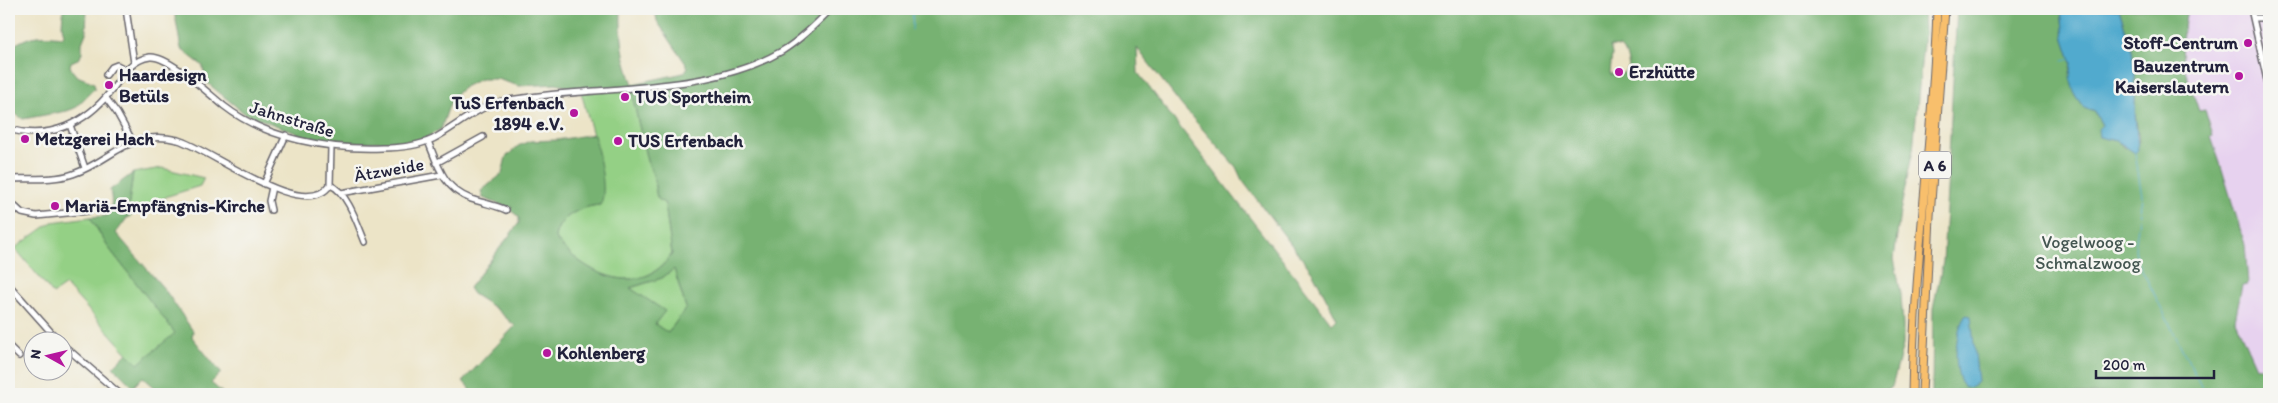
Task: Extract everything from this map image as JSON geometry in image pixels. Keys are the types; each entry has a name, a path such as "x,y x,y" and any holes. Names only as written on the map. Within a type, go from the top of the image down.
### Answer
{"highway":[{"name":"A 6","path":"1912,394 1937,9"},
{"name":"A 6","path":"1922,394 1930,226 1945,9"}],"street":[{"path":"126,9 134,64"},
{"name":"Jahnstraße","path":"9,129 24,133 43,133 70,125 90,112 106,98 127,70 134,64 150,57 161,59 185,75 243,120 286,135 331,147 381,148 416,145 428,141 481,108 499,102 704,78 753,65 783,50 800,38 831,9"},
{"path":"2251,9 2269,88"},
{"path":"2253,18 2269,18"},
{"path":"106,75 112,67 117,65 127,70"},
{"path":"106,98 117,113 132,142"},
{"path":"70,125 85,168"},
{"path":"264,184 286,135"},
{"name":"Ätzweide","path":"436,163 483,137"},
{"path":"9,179 62,176 85,168 132,142 161,138 180,141 264,184 304,196 321,192 330,184 331,147"},
{"name":"Ätzweide","path":"428,141 441,175 448,185 462,195 506,210"},
{"name":"Ätzweide","path":"342,193 441,175"},
{"path":"330,184 342,193 365,242"},
{"path":"271,210 269,201 272,187"},
{"path":"9,201 22,212 36,216 88,211"},
{"path":"9,286 49,330"},
{"path":"9,346 19,356"},
{"path":"72,353 120,394"}],"shaded area":[{"path":"2187,9 2269,9 2269,369 2256,368 2235,320 2242,284 2248,283 2245,245 2210,136 2213,135 2205,110 2199,111 2183,64 2182,40"}],"green space":[{"path":"63,9 87,9 86,33 82,43 82,52 80,58 71,62 70,66 77,76 94,83 95,88 75,108 23,119 9,110 9,48 34,36 62,37 64,35 62,26"},
{"path":"174,9 621,9 623,47 633,84 684,73 688,67 657,21 655,9 907,9 917,13 919,9 1923,9 1924,33 1913,150 1900,212 1894,259 1901,294 1903,345 1892,387 1874,394 474,394 463,381 515,326 495,308 473,294 469,288 519,223 519,217 506,207 483,198 481,191 502,174 506,157 518,146 530,141 557,140 594,134 603,181 600,205 578,210 565,219 560,224 555,238 581,262 596,271 612,277 629,279 644,276 659,268 672,254 665,204 657,198 653,174 647,161 634,103 633,87 580,90 556,84 519,86 497,79 481,79 466,86 452,97 441,129 424,139 413,141 331,143 304,136 244,113 205,81 203,66 181,49","holes":["1610,46 1620,47 1626,54 1629,67 1622,74 1610,74 1612,54","1137,48 1182,106 1236,167 1242,180 1313,273 1337,319 1332,324 1138,73","674,269 686,308 668,333 655,324 665,311 630,288 662,278"]},
{"name":"Vogelwoog - Schmalzwoog","path":"1957,9 2061,9 2064,39 2072,63 2070,73 2075,95 2084,108 2095,112 2102,125 2099,137 2117,141 2125,148 2139,142 2135,112 2135,72 2132,51 2119,9 2187,9 2182,40 2183,64 2199,111 2205,110 2213,136 2211,137 2245,245 2248,284 2242,285 2235,320 2256,367 2269,369 2269,394 1932,394 1933,308 1943,262"},
{"path":"633,87 634,103 647,161 653,174 657,198 665,204 672,254 659,268 644,276 629,279 612,277 596,271 567,251 555,238 560,224 565,219 578,210 600,205 598,153 581,92"},
{"path":"162,168 204,178 200,186 168,196 127,218 133,173"},
{"path":"133,173 127,218 116,233 165,290 193,331 192,337 221,373 211,383 224,394 162,394 143,377 133,387 113,367 127,353 138,364 175,333 108,247 90,217 106,216 111,204 110,190"},
{"path":"90,217 108,247 176,333 138,365 66,285 53,294 15,248 52,222"},
{"path":"674,269 686,308 668,333 655,324 664,311 630,288 662,278"}],"water":[{"path":"2061,9 2119,9 2132,51 2135,72 2135,112 2138,150 2135,153 2117,141 2099,137 2098,129 2102,125 2095,112 2084,108 2075,95 2070,78 2072,63 2064,39"},
{"path":"1966,315 1971,316 1978,382 1971,388 1963,386 1956,361 1959,330"}],"waterway":[{"path":"912,30 913,9"},
{"path":"2063,61 2071,59"},
{"path":"2135,153 2142,196 2135,249 2137,260 2205,394"}],"place":[{"name":"Stoff-Centrum","path":"2248,43"},
{"name":"Erzhütte","path":"1619,72"},
{"name":"Bauzentrum Kaiserslautern","path":"2239,76"},
{"name":"Haardesign Betüls","path":"109,85"},
{"name":"TUS Sportheim","path":"625,97"},
{"name":"TuS Erfenbach 1894 e.V.","path":"574,113"},
{"name":"Metzgerei Hach","path":"25,139"},
{"name":"TUS Erfenbach","path":"618,141"},
{"name":"Mariä-Empfängnis-Kirche","path":"55,206"},
{"name":"Kohlenberg","path":"547,353"}]}
